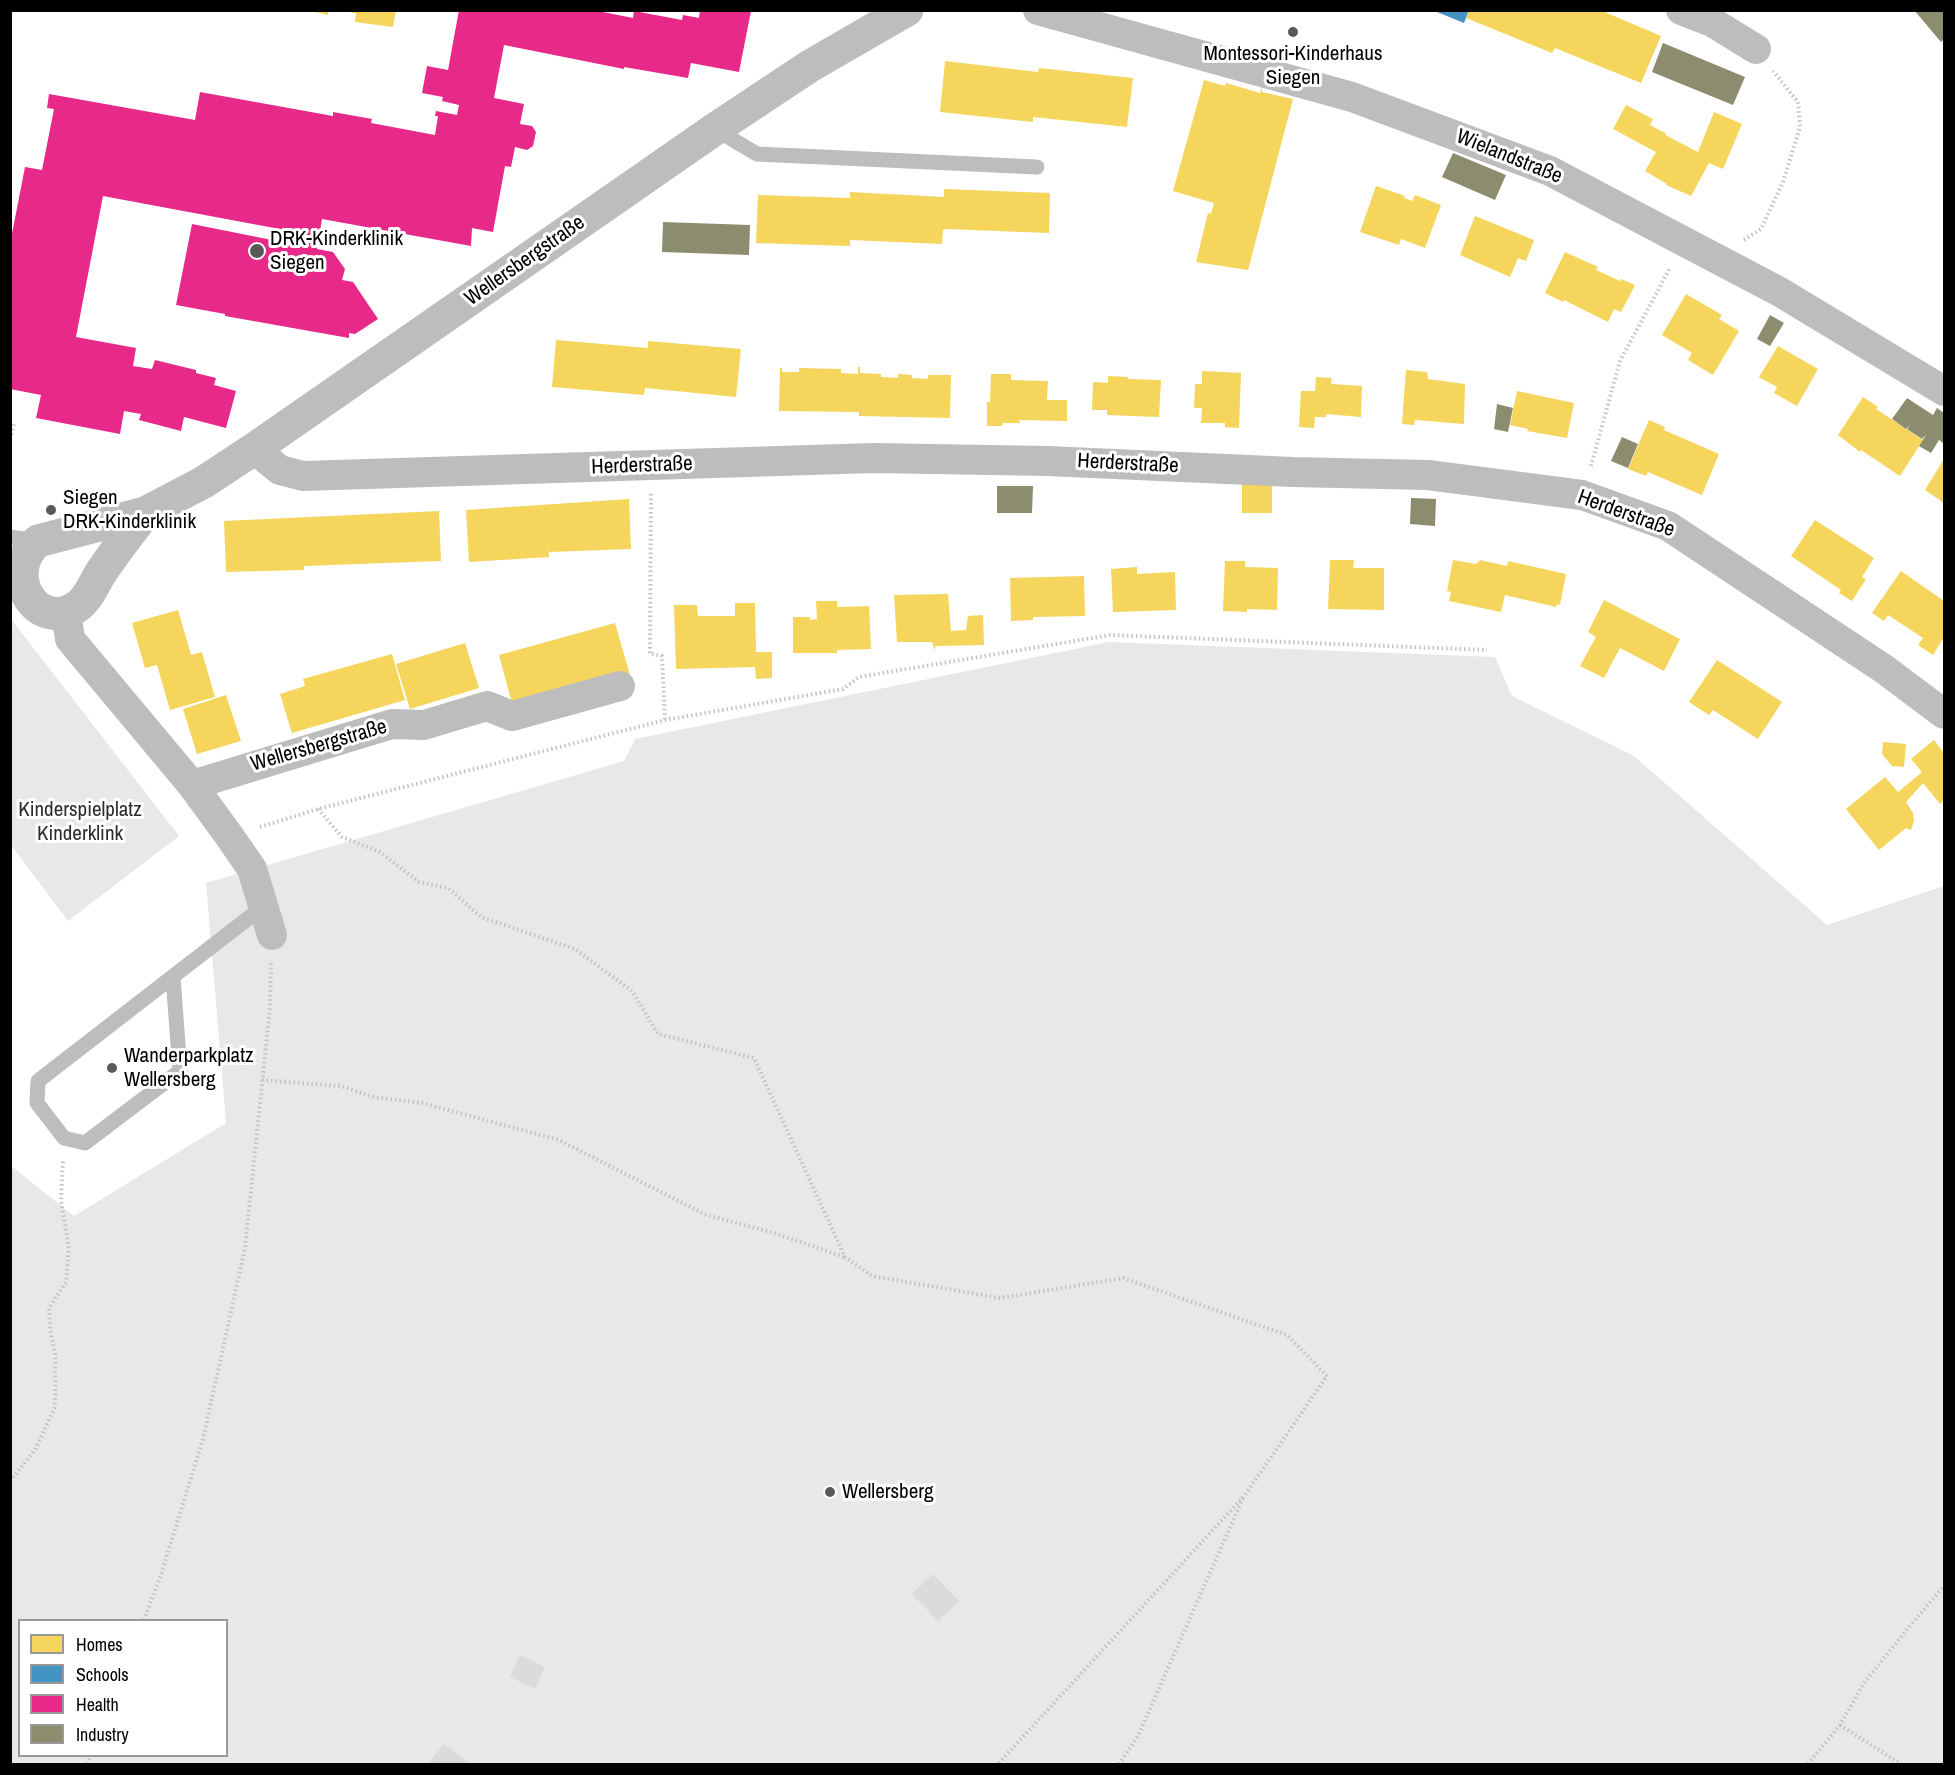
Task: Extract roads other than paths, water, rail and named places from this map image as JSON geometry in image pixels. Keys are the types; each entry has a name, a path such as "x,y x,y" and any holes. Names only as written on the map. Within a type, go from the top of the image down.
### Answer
{"street":[{"name":"Wielandstraße","path":"1038,10 1352,97 1550,171 1780,292 1944,391"},
{"path":"1681,10 1712,22 1756,49"},
{"name":"Wellersbergstraße","path":"146,513 102,570 87,597 78,606 66,612 45,612 32,605 22,593 18,584 18,574 22,558 30,547 24,539 146,513 204,482 715,129 810,66 900,12"},
{"name":"Herderstraße","path":"254,449 280,470 303,476 874,458 1048,461 1293,472 1428,475 1582,495 1668,526 1884,669 1944,714"},
{"path":"66,612 70,639 192,785 252,869 272,935"},
{"name":"Wellersbergstraße","path":"192,785 392,724 424,725 487,706 512,716 620,686"}],"lane":[{"path":"715,129 757,154 1037,167"},
{"path":"173,977 180,1071 84,1143 64,1138 37,1103 39,1081 264,906"}],"place":[{"name":"Montessori-Kinderhaus Siegen","path":"1293,32"},
{"name":"DRK-Kinderklinik Siegen","path":"257,251"},
{"name":"Siegen DRK-Kinderklinik","path":"51,510"},
{"name":"Wanderparkplatz Wellersberg","path":"112,1068"},
{"name":"Wellersberg","path":"830,1492"}],"park label":[{"name":"Kinderspielplatz Kinderklink","path":"80,822"}]}
